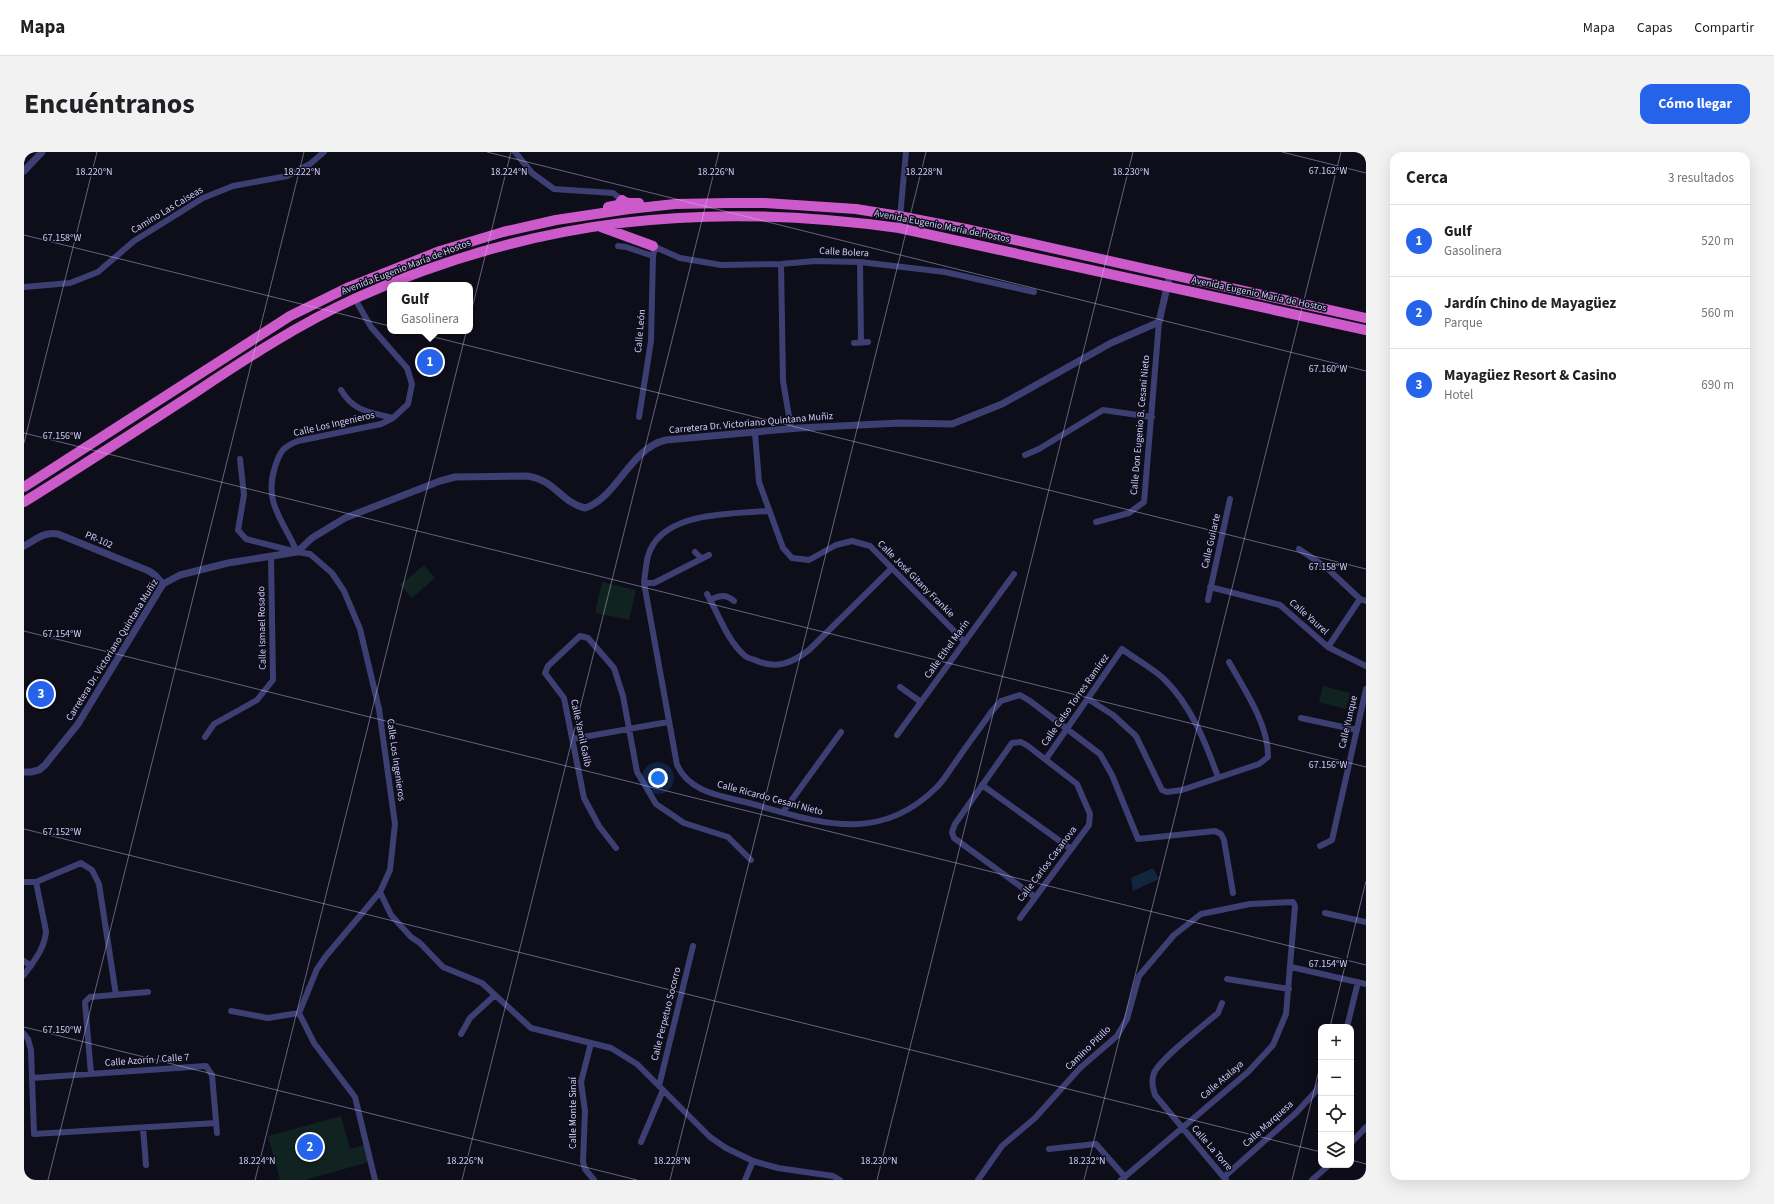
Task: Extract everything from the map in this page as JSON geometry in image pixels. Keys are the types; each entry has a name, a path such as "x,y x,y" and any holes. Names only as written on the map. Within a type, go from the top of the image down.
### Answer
{"highway":[{"path":"580,216 589,210 618,205 622,200 631,204 653,202 675,204"},
{"name":"Avenida Eugenio María de Hostos","path":"24,486 284,320 348,288 440,251 503,232 580,216 675,204 765,203 856,209 899,216 1366,318"},
{"name":"Avenida Eugenio María de Hostos","path":"397,282 474,253 549,234 597,225 694,216 767,215 857,222 899,228 1366,330"},
{"path":"643,220 636,227 636,233 654,250"},
{"path":"597,225 619,232 654,250"},
{"name":"Avenida Eugenio María de Hostos","path":"24,502 240,362 300,327 355,298 387,286"},
{"path":"24,510 72,478 77,468"}],"street":[{"path":"24,171 42,152"},
{"name":"Camino Las Caiseas","path":"24,287 70,283 98,272 134,242 203,198 233,186 287,176 310,164 324,152"},
{"path":"515,152 532,173 554,190 613,193 622,200"},
{"path":"899,228 906,152"},
{"name":"Calle Bolera","path":"618,246 654,250 680,258 721,265 780,264 815,261 860,262 945,272 1034,292"},
{"name":"Calle León","path":"639,417 651,341 654,250"},
{"path":"860,262 861,343"},
{"path":"780,264 783,381 791,428"},
{"path":"1159,322 1170,274"},
{"path":"340,390 347,400 360,410 393,418 408,404 412,384 407,368 371,327 355,298"},
{"name":"Carretera Dr. Victoriano Quintana Muñiz","path":"24,772 39,770 45,765 78,724 163,584 180,575 228,563 297,552 312,538 345,518 440,481 455,477 527,476 538,478 549,483 572,504 585,508 598,501 624,471 656,442 704,436 755,433 791,428 900,423 952,424 1002,404 1111,343 1159,322"},
{"name":"Calle Don Eugenio B. Cesaní Nieto","path":"1096,522 1129,513 1144,502 1159,322"},
{"path":"854,343 868,342"},
{"path":"1025,455 1039,450 1103,410 1152,417"},
{"name":"Calle Los Ingenieros","path":"299,1013 318,969 324,960 380,892 390,870 395,824 379,709 360,629 344,591 332,573 310,554 297,552 291,537 276,513 270,492 273,474 280,453 288,445 298,441 381,424 393,418"},
{"name":"Calle José Gitany Frankie","path":"755,433 759,482 768,511 783,548 792,558 809,560 836,545 852,541 870,546 965,642"},
{"path":"240,459 244,495 238,530 246,539 297,552"},
{"name":"Calle Guilarte","path":"1208,600 1230,499"},
{"name":"Calle Ricardo Cesaní Nieto","path":"768,511 698,517 672,527 657,540 648,554 644,583 677,765 687,782 709,792 823,823 858,825 880,821 902,812 919,802 938,786 992,711 1001,701 1020,695 1030,700 1100,754 1106,763 1138,838 1215,831 1221,834 1224,840 1233,893"},
{"name":"PR-102","path":"24,546 43,535 53,532 149,572 155,575 163,584"},
{"path":"1299,549 1327,568 1363,600 1328,647"},
{"path":"695,552 701,558"},
{"path":"644,583 654,583 708,555"},
{"name":"Calle Ismael Rosado","path":"205,737 214,724 257,700 273,680 271,556"},
{"path":"734,601 723,595 709,597 731,638 744,655 762,664 780,665 796,660 808,650 892,568"},
{"name":"Calle Ethel Marín","path":"897,735 1014,574"},
{"name":"Calle Yaurel","path":"1210,587 1280,605 1328,647 1366,666"},
{"name":"Calle Yamil Galib","path":"616,848 599,826 584,798 564,698 545,673 548,666 580,636 588,638 614,668 623,696 629,729"},
{"name":"Calle Celso Torres Ramírez","path":"1046,758 1122,650 1162,677 1180,697 1203,735 1218,777"},
{"path":"1088,699 1113,715 1136,736 1162,790 1167,792 1182,790 1259,764 1268,757 1264,732 1252,703 1229,662"},
{"path":"900,687 921,702"},
{"name":"Calle Yunque","path":"1320,846 1332,840 1366,689"},
{"path":"1301,718 1357,730"},
{"path":"572,739 668,722"},
{"path":"629,729 637,772 656,804 684,823 728,837 750,858"},
{"path":"783,812 841,732"},
{"name":"Calle Carlos Casanova","path":"982,785 1012,743 1021,742 1046,758 1077,784 1090,814 1089,825 1020,918"},
{"path":"1035,898 954,838 952,832 955,824 982,785 1071,849"},
{"path":"24,882 36,882 82,863 92,870 99,884 116,995"},
{"path":"24,975 43,948 46,936 36,882"},
{"path":"380,892 391,915 443,968 482,983 531,1028 611,1048 638,1064 710,1137 726,1148 753,1160 778,1168 833,1176 840,1180"},
{"name":"Camino Pitillo","path":"978,1180 1002,1146 1035,1118 1080,1068 1117,1036 1127,1019 1139,976 1174,935 1201,914 1250,904 1293,902 1295,906 1291,967"},
{"path":"1325,913 1366,922"},
{"name":"Calle Perpetuo Socorro","path":"641,1142 661,1088 693,946"},
{"path":"24,961 31,966"},
{"path":"1291,967 1366,984"},
{"name":"Calle Atalaya","path":"1123,1178 1248,1072 1273,1044 1286,1014 1291,967"},
{"path":"1226,979 1289,989"},
{"path":"1348,1024 1358,982"},
{"path":"91,1074 85,1002 90,997 148,992"},
{"path":"461,1034 470,1018 495,995"},
{"name":"Calle La Torre","path":"1222,1003 1218,1013 1163,1061 1154,1073 1152,1086 1155,1095 1225,1178"},
{"path":"231,1011 268,1018 299,1013 314,1044 355,1097 375,1180"},
{"path":"24,1034 28,1039 31,1050 34,1134 216,1123"},
{"name":"Calle Monte Sinaí","path":"590,1043 581,1082 585,1111 584,1162 585,1169 594,1180"},
{"name":"Calle Azorín / Calle 7","path":"32,1078 206,1066 212,1075 217,1132"},
{"name":"Calle Marquesa","path":"1225,1178 1296,1113 1318,1087"},
{"path":"1354,1140 1366,1127"},
{"path":"143,1128 146,1165"},
{"path":"1049,1149 1096,1144 1123,1178"},
{"path":"745,1180 753,1160"},
{"path":"1312,1180 1326,1168"}],"green space":[{"path":"424,565 435,578 412,598 400,585"},
{"path":"602,582 636,590 629,620 595,613"},
{"path":"1323,686 1350,693 1346,709 1319,702"},
{"path":"341,1116 350,1149 364,1145 369,1162 305,1180 280,1180 268,1136"}],"water":[{"path":"1153,868 1159,879 1133,891 1131,878"}],"place":[{"name":"Gulf","path":"430,362"},
{"name":"Mayagüez Resort & Casino","path":"41,694"},
{"name":"Jardín Chino de Mayagüez","path":"310,1147"}]}
